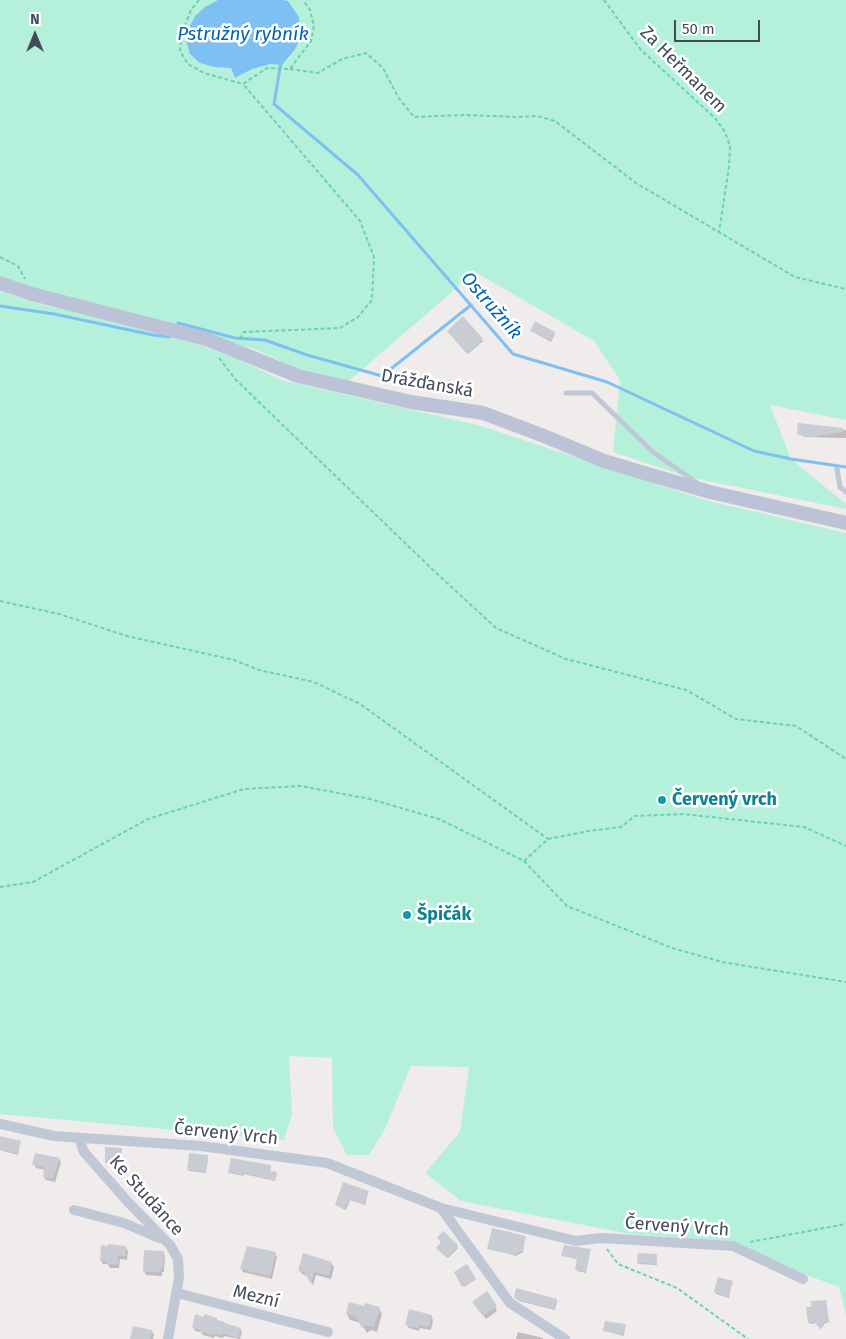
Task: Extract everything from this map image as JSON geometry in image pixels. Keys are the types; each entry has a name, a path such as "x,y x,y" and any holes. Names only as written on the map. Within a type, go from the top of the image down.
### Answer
{"street":[{"name":"Drážďanská","path":"0,283 32,294 206,339 298,376 411,402 483,413 604,460 710,492 846,524"},
{"name":"Červený Vrch","path":"0,1124 54,1136 201,1146 327,1163 441,1208 576,1241 601,1238 733,1246 803,1279"},
{"name":"Ke Studánce","path":"79,1138 84,1152 128,1202 170,1245 178,1259 179,1278 168,1339"},
{"path":"441,1208 510,1303 564,1339"},
{"path":"74,1210 124,1223 165,1240"},
{"name":"Mezní","path":"177,1293 328,1332"}],"lane":[{"path":"566,393 592,393 653,452 710,492"},
{"path":"837,469 840,487 846,492"}],"path":[{"path":"199,0 191,10 182,33 180,51 188,64 204,73 243,84 360,221 374,257 372,300 358,317 340,328 244,332 234,350"},
{"path":"290,69 311,41 314,26 310,10 303,0"},
{"name":"Za Heřmanem","path":"604,0 641,50 715,118 725,132 730,146 729,167 719,232"},
{"path":"243,84 267,68 318,73 342,59 366,53 383,68 398,97 414,116 537,116 555,121 636,183 795,277 846,289"},
{"path":"0,257 18,266 32,294"},
{"path":"206,339 236,380 496,628 566,659 686,690 736,719 796,726 846,759"},
{"path":"0,601 59,614 127,636 234,660 259,670 314,682 360,704 548,839"},
{"path":"0,887 33,882 148,819 244,789 301,786 370,799 439,819 524,861 567,906 672,948 722,962 846,982"},
{"path":"524,861 548,839 621,827 635,816 683,814 804,827 846,846"},
{"path":"733,1246 846,1224"},
{"name":"Červený Vrch","path":"601,1238 618,1264 677,1288 748,1339"}],"green space":[{"path":"0,0 218,0 205,7 214,67 231,68 235,78 252,69 271,64 288,1 284,0 846,0 846,420 770,405 791,459 846,504 846,509 688,477 613,452 620,380 594,341 475,272 348,382 302,371 257,350 155,320 55,295 0,277"},
{"name":"Červený vrch","path":"0,291 40,304 123,323 200,345 240,360 281,380 478,425 705,500 846,533 846,1315 839,1287 801,1273 730,1241 630,1234 461,1201 425,1173 460,1132 469,1067 411,1066 385,1129 369,1155 347,1155 333,1128 332,1058 289,1056 292,1114 284,1140 0,1114"}],"water":[{"name":"Pstružný rybník","path":"218,0 288,1 299,17 301,33 296,48 282,65 271,64 252,69 235,78 231,68 214,67 200,63 190,54 186,41 188,30 195,16 205,7"}],"building":[{"path":"463,316 483,339 467,354 447,331"},
{"path":"535,321 555,332 551,341 530,331"},
{"path":"798,423 843,428 843,432 811,437 803,436 797,434"},
{"path":"0,1136 21,1141 18,1154 0,1149"},
{"path":"105,1147 122,1148 122,1163 105,1163"},
{"path":"35,1153 60,1158 53,1179 43,1177 44,1167 32,1165"},
{"path":"189,1153 208,1155 206,1172 187,1170"},
{"path":"231,1158 271,1165 270,1171 277,1172 275,1181 243,1173 243,1175 228,1173"},
{"path":"343,1182 369,1191 364,1204 349,1199 345,1209 335,1205"},
{"path":"492,1228 526,1236 523,1250 515,1255 487,1249"},
{"path":"443,1231 458,1245 447,1258 436,1248 441,1242 437,1238"},
{"path":"108,1244 126,1246 126,1256 118,1256 118,1265 107,1264 107,1261 100,1261 101,1245 108,1246"},
{"path":"564,1245 591,1249 586,1272 575,1270 577,1259 561,1256"},
{"path":"247,1246 276,1252 270,1276 240,1269"},
{"path":"144,1250 164,1251 163,1268 161,1268 160,1272 143,1272"},
{"path":"303,1253 332,1262 329,1276 314,1272 311,1284 304,1272 298,1271"},
{"path":"638,1253 657,1254 656,1264 637,1263"},
{"path":"467,1264 476,1279 462,1287 454,1272"},
{"path":"718,1277 733,1281 728,1297 714,1292"},
{"path":"516,1288 557,1299 554,1309 517,1300 514,1297"},
{"path":"487,1291 497,1306 483,1316 472,1302"},
{"path":"826,1300 829,1321 824,1322 820,1329 814,1322 808,1323 806,1307 811,1307 811,1301"},
{"path":"349,1302 364,1306 365,1303 380,1307 374,1327 367,1325 362,1328 356,1317 346,1314"},
{"path":"409,1309 432,1315 429,1327 418,1325 418,1328 405,1325"},
{"path":"195,1314 204,1317 204,1314 241,1328 238,1338 222,1333 222,1335 213,1333 213,1335 192,1328"},
{"path":"605,1321 626,1324 624,1335 603,1331"},
{"path":"133,1326 152,1330 150,1339 130,1339"}],"waterway":[{"name":"Ostružník","path":"281,62 274,104 358,175 513,354 607,382 754,451 791,459 846,467"},
{"path":"177,327 178,323 235,338 265,340 307,355 382,376 471,305"},
{"path":"0,306 54,314 153,335 170,337 172,334"}],"place":[{"name":"Červený vrch","path":"662,800"},
{"name":"Špičák","path":"407,915"}]}
